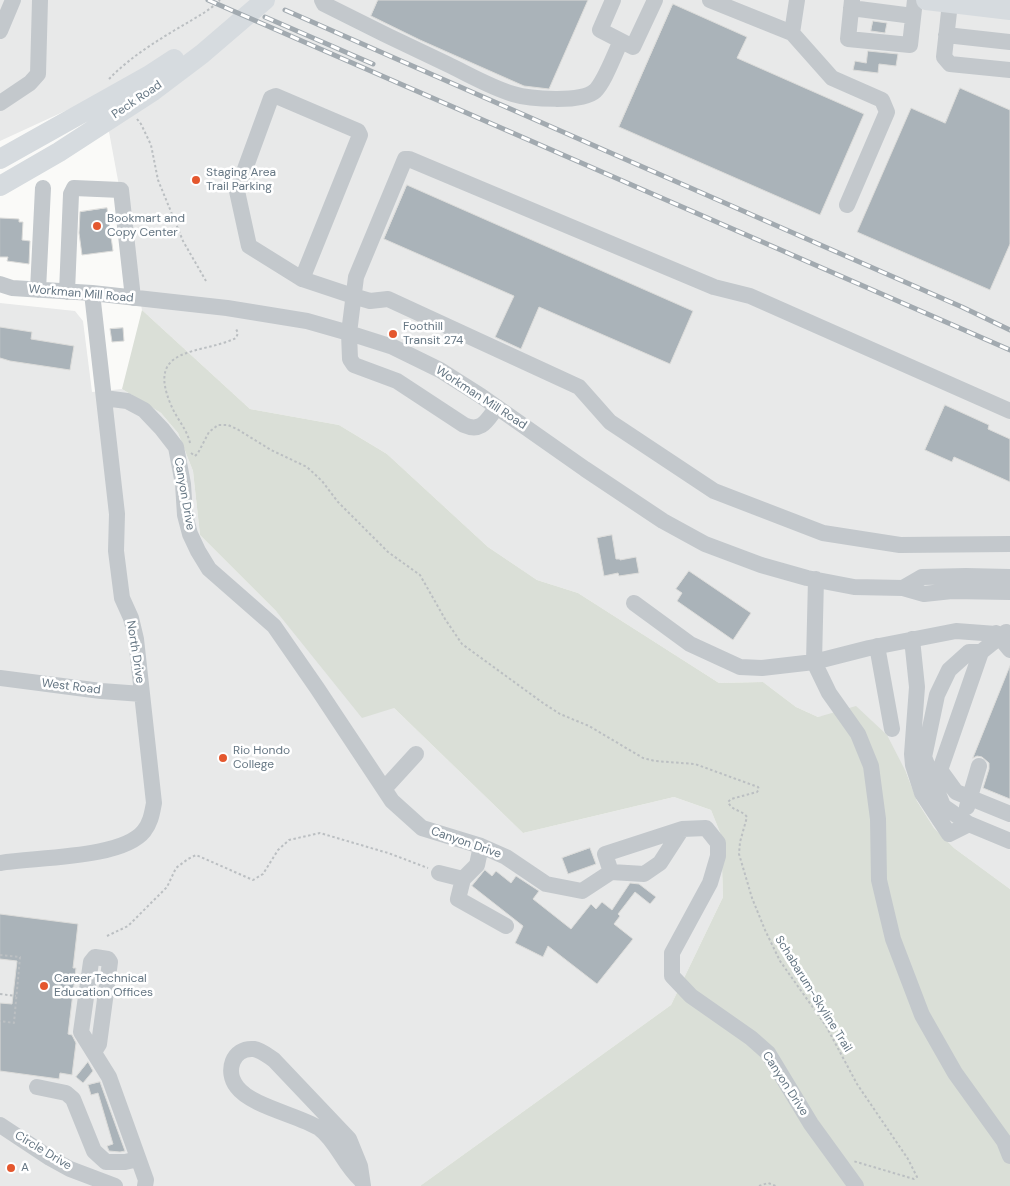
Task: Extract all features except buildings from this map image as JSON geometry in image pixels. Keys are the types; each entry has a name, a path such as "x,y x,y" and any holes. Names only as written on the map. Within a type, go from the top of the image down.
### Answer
{"main road":[{"name":"Peck Road","path":"0,159 166,66 246,0"},
{"name":"Peck Road","path":"0,186 51,157 153,91 202,54 264,0"},
{"path":"938,1 1005,6"}],"street":[{"path":"0,31 13,0"},
{"path":"0,103 30,83 38,74 40,0"},
{"path":"322,0 324,4 446,64 513,94 525,96 549,98 578,98 587,96 601,82 621,41"},
{"path":"613,0 600,30 634,47 655,0"},
{"path":"710,0 792,33 832,78 882,100 887,112 847,205"},
{"path":"792,33 797,0"},
{"path":"938,1 946,35 944,57 950,64 1010,70"},
{"path":"851,4 914,8 910,45 848,39 851,4"},
{"path":"946,35 1010,42"},
{"path":"302,279 360,135 358,131 276,96 271,98 237,191 249,246 302,279 370,301 388,300 579,387 610,422 714,490 823,533 900,545 1010,544"},
{"path":"497,407 479,428 474,429 464,425 397,381 354,364 350,358 349,333 356,277 402,161 405,159 409,159 714,287 750,296 1010,411"},
{"path":"38,290 43,188"},
{"path":"67,292 71,194 74,188 122,190 133,298"},
{"name":"Workman Mill Road","path":"0,284 12,288 92,293 228,308 307,321 349,333 393,348 440,370 663,521 705,544 761,565 854,587 903,588 924,594 952,591 1010,592"},
{"name":"North Drive","path":"0,863 91,853 117,848 143,832 152,819 154,802 136,639 131,618 122,598 116,551 117,514 92,293"},
{"name":"Canyon Drive","path":"104,398 127,401 144,410 176,447 183,484 185,515 190,534 198,551 209,569 274,626 313,681 392,801 422,828 481,846 506,857 546,884 582,891 611,872"},
{"name":"Workman Mill Road","path":"903,588 922,577 1010,577"},
{"path":"816,579 814,662 829,693 858,734 871,766 878,819 879,880 893,939 922,1015 955,1072 1004,1141 1010,1156"},
{"path":"634,603 690,644 740,667 762,668 814,662 877,646 956,631 1003,637"},
{"path":"1003,637 981,652 969,652 949,670 937,695 924,757 943,806 1010,841"},
{"path":"912,639 917,687 912,754 913,765 922,793 949,834 967,819 971,789 979,766"},
{"path":"877,646 892,729"},
{"path":"981,652 940,770 956,792 1010,814"},
{"name":"West Road","path":"0,678 101,691 142,694"},
{"path":"384,789 416,754"},
{"name":"Canyon Drive","path":"682,829 706,828 718,843 718,856 710,883 672,953 672,976 691,996 768,1053 811,1124 856,1186"},
{"path":"682,829 660,863 644,874 611,872 605,854 682,829"},
{"path":"481,846 477,865 463,879 458,899 506,926"},
{"path":"439,873 463,879"},
{"path":"94,1052 99,1044 110,962 108,959 94,957 91,962 82,1032 109,1078 146,1180 145,1186"},
{"path":"254,1049 265,1053 274,1060 349,1139 360,1166 362,1184 351,1172 332,1140 325,1133 317,1127 249,1096 237,1087 230,1069 234,1059 245,1051 254,1049"},
{"path":"37,1087 66,1093 73,1100 94,1151 106,1162 125,1162 138,1159"},
{"name":"Circle Drive","path":"0,1125 70,1169 115,1186"}],"path":[{"path":"106,82 130,60 210,10 220,0"},
{"path":"134,115 141,124 151,145 156,172 168,207 183,241 206,281"},
{"name":"Schabarum-Skyline Trail","path":"236,329 238,334 236,338 178,355 166,370 165,384 169,400 188,436 193,455 195,456 198,453 209,432 218,425 228,425 267,448 307,466 322,481 338,502 388,552 420,575 444,619 462,644 543,703 560,714 596,730 643,758 655,761 695,764 758,787 758,792 731,798 728,802 747,817 740,842 739,854 757,912 780,961 826,1026 857,1084 908,1159 917,1177 914,1179 847,1160"},
{"path":"107,936 128,926 167,887 176,868 196,855 253,880 263,874 278,850 289,840 320,833 421,864 439,873"},
{"path":"0,956 20,957 14,1023 0,1020"},
{"path":"0,994 16,996"},
{"path":"759,1186 768,1183 776,1186"}],"shaded area":[{"path":"0,0 1010,0 1010,889 954,848 934,828 917,801 906,772 830,715 818,717 796,707 763,682 719,683 578,593 537,580 488,547 387,454 339,425 250,409 142,310 102,94 0,141"},
{"name":"Rio Hondo College","path":"0,303 75,311 83,321 92,392 122,389 161,413 178,433 193,471 200,535 276,611 394,708 523,833 674,797 711,810 721,835 723,897 671,1005 420,1186 0,1186"},
{"path":"142,310 250,409 339,425 387,454 488,547 537,580 578,593 719,683 763,682 796,707 818,717 856,706 887,735 906,772 917,801 934,828 954,848 1010,889 1010,1186 420,1186 671,1005 723,897 721,835 711,810 674,797 523,833 394,708 362,718 276,611 200,535 193,471 178,433 161,413 122,389"}],"railway":[{"path":"208,0 1010,350"},
{"path":"285,10 962,307 1010,330"},
{"path":"265,17 373,64"}],"place":[{"name":"Staging Area Trail Parking","path":"196,180"},
{"name":"Bookmart and Copy Center","path":"97,226"},
{"name":"Foothill Transit 274","path":"393,334"},
{"name":"Rio Hondo College","path":"223,758"},
{"name":"Career Technical Education Offices","path":"44,986"},
{"name":"A","path":"11,1168"}]}
